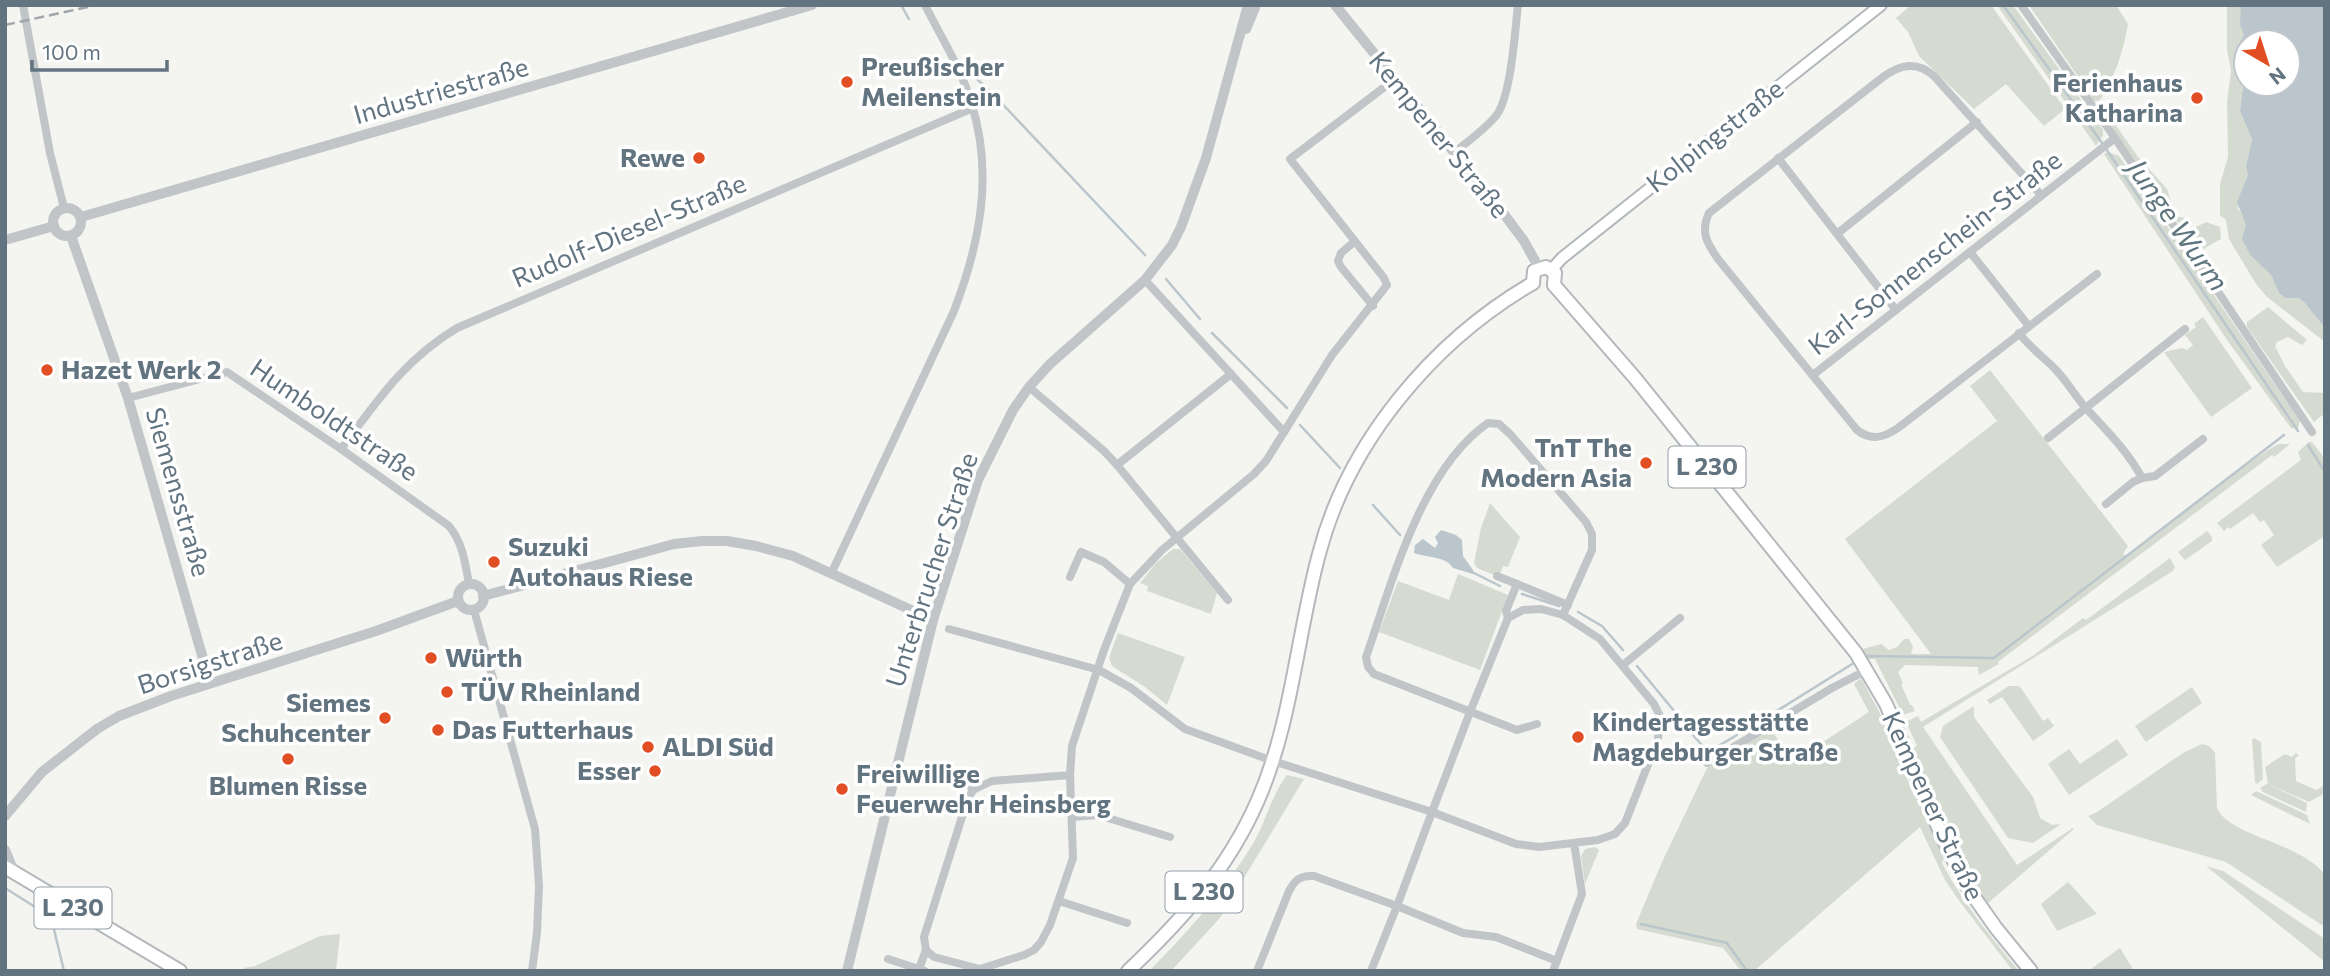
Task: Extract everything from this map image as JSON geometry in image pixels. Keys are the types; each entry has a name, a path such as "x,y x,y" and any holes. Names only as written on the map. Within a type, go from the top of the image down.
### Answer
{"main road":[{"name":"Kolpingstraße","path":"1546,269 1881,5"},
{"path":"1546,269 1556,278 1554,285 1543,290 1533,283 1533,274 1546,269"},
{"name":"L 230","path":"1128,971 1209,886 1244,832 1273,761 1319,553 1343,485 1411,384 1475,324 1533,283"},
{"name":"Kempener Straße","path":"1554,285 1635,378 1856,653 1892,717 1965,884 2031,971"},
{"name":"L 230","path":"10,869 180,971"}],"street":[{"path":"23,5 48,147 64,208"},
{"name":"Industriestraße","path":"81,218 812,5"},
{"path":"831,574 943,335 976,247 982,198 982,163 973,108 960,74 925,5"},
{"name":"Unterbrucher Straße","path":"847,971 933,620 978,480 1002,430 1029,387 1050,364 1145,280 1166,254 1181,227 1206,158 1248,5"},
{"path":"1238,46 1256,5"},
{"name":"Kempener Straße","path":"1335,5 1546,269"},
{"path":"1454,153 1502,108 1518,5"},
{"path":"2021,5 2115,138 2312,432"},
{"path":"2041,195 1926,69 1919,66 1901,66 1777,158 1709,213 1704,236 1718,259 1857,429 1865,436 1875,438 1888,435 1898,428 2097,274"},
{"path":"926,950 934,957 979,970 1034,950 1050,925 1073,858 1070,775 1072,746 1130,584 1139,572 1266,461 1332,355 1387,285 1290,159 1395,79"},
{"name":"Rudolf-Diesel-Straße","path":"341,449 393,380 417,355 457,328 973,108"},
{"path":"1838,233 1977,122"},
{"name":"Karl-Sonnenschein-Straße","path":"1813,375 2115,138"},
{"path":"1777,158 1896,310"},
{"path":"64,208 71,208 81,218 82,225 78,232 71,236 57,232 54,226 53,218 64,208"},
{"path":"5,240 54,226"},
{"name":"Siemensstraße","path":"71,236 128,398 210,683"},
{"path":"1354,242 1341,253 1338,261 1373,306"},
{"path":"1970,252 2028,325"},
{"path":"1145,280 1284,432"},
{"path":"2048,438 2185,329"},
{"path":"2019,333 2031,349 2056,370 2086,408 2098,418 2142,478"},
{"name":"Humboldtstraße","path":"128,398 227,372 449,526 457,535 462,548 469,584"},
{"path":"1117,465 1231,374"},
{"path":"1029,387 1104,451 1228,600"},
{"path":"1537,724 1517,730 1470,712 1374,674 1368,667 1366,657 1410,530 1426,498 1476,431 1488,423 1499,424 1511,435 1586,522 1592,534 1592,550 1563,615"},
{"path":"2106,504 2142,478 2155,476 2203,439"},
{"path":"484,596 641,552 702,541 727,541 793,556 933,620"},
{"path":"1070,577 1081,552 1104,562 1130,584"},
{"path":"1497,576 1568,605"},
{"path":"474,610 463,607 458,601 460,590 469,584 477,586 484,596"},
{"path":"1371,971 1508,618 1506,611 1517,584"},
{"path":"474,610 481,604 484,596"},
{"name":"Borsigstraße","path":"6,816 42,772 97,729 141,706 376,631 458,601"},
{"path":"949,629 1099,670 1131,688 1185,729 1273,761 1432,812 1516,844 1539,847 1574,844 1615,834 1625,823 1658,739 1660,716 1654,704 1600,639 1563,615 1541,609 1523,610 1508,618"},
{"path":"474,610 535,829 539,886 532,971"},
{"path":"1622,665 1680,618"},
{"path":"1707,764 1832,688 1868,672"},
{"path":"934,767 961,775 973,790"},
{"path":"888,959 922,970 926,950 925,937 967,801 973,790 992,781 1070,775"},
{"path":"1073,817 1098,815 1170,837"},
{"path":"1553,971 1582,894 1574,844"},
{"path":"5,850 10,869"},
{"path":"1257,971 1289,891 1294,881 1304,876 1314,876 1463,933 1496,937 1557,961"},
{"path":"1059,901 1127,923"}],"shaded area":[{"path":"1911,5 1991,5 2065,109 2044,126 2006,84 1974,109 1919,56 1908,32 1896,18"},
{"path":"1997,5 2013,5 2103,130 2096,146"},
{"path":"2029,5 2116,5 2128,24 2118,64 2100,100 2093,102"},
{"path":"2227,5 2241,5 2243,28 2232,28 2232,98 2242,98 2240,111 2252,141 2246,166 2248,175 2238,209 2245,217 2251,256 2271,275 2279,293 2285,298 2298,298 2304,302 2325,328 2325,342 2267,297 2256,284 2229,239 2226,220 2220,215 2220,184 2228,157 2227,102 2231,71 2227,50"},
{"path":"2241,5 2325,5 2325,328 2304,302 2298,298 2285,298 2279,293 2271,275 2251,256 2242,239 2246,225 2237,202 2248,175 2246,166 2252,140 2240,111 2242,98 2302,98 2302,28 2241,28"},
{"path":"2112,120 2138,157 2167,189 2174,212 2179,217 2191,219 2193,223 2182,229 2110,124"},
{"path":"2108,152 2119,156 2300,421 2298,428 2291,428 2227,340 2104,154"},
{"path":"2206,222 2220,227 2221,239 2198,252 2185,233"},
{"path":"2268,307 2307,340 2302,345 2288,337 2277,342 2275,346 2303,392 2325,393 2325,413 2314,422 2247,327 2247,322"},
{"path":"2203,317 2252,388 2211,417 2164,352 2182,348 2187,350 2193,345 2185,335 2196,327 2194,324"},
{"path":"1990,370 2128,546 2123,554 2128,556 2233,474 2279,444 2290,444 1998,662 1999,664 1979,675 1978,667 1905,665 1898,672 1910,705 1915,711 1903,715 1875,659 1868,659 1866,654 1863,654 1863,649 1881,644 1889,650 1897,647 1904,639 1909,639 1913,647 1911,654 1931,654 1845,539 1997,421 1970,386"},
{"path":"2312,442 2325,459 2325,536 2277,567 2261,545 2274,535 2264,520 2260,522 2253,513 2224,531 2217,523 2301,460 2298,452"},
{"path":"1490,503 1520,537 1508,567 1503,566 1499,577 1477,568 1474,563 1481,528"},
{"path":"1441,530 1462,540 1463,556 1473,574 1453,568 1441,559 1414,553 1415,545 1423,539 1435,548 1438,543 1435,537"},
{"path":"2207,531 2212,541 2185,560 2178,552"},
{"path":"1173,549 1180,549 1217,593 1211,614 1147,591 1148,586 1140,583 1156,563"},
{"path":"2170,558 2175,567 2173,571 1923,727 2017,865 2074,829 1987,904 1957,854 1911,749 1917,746 1906,722 1918,716 1921,722 2034,655"},
{"path":"1458,574 1508,595 1480,670 1379,632 1398,581 1449,600"},
{"path":"1118,633 1185,657 1167,705 1112,666 1109,658"},
{"path":"1861,678 1883,719 1914,796 1916,795 1944,858 1942,863 1950,878 1987,932 2019,971 2013,971 1960,902 1945,880 1920,827 1754,971 1741,971 1723,948 1637,929 1636,924 1662,862 1707,768 1770,727 1792,762 1869,712 1854,684"},
{"path":"2009,686 2021,688 2043,721 2048,718 2054,726 2033,741 2002,697 1990,704 1987,700"},
{"path":"2192,687 2202,703 2146,742 2135,726"},
{"path":"1974,706 1974,717 2033,797 2040,818 2052,825 2061,824 2033,843 2008,838 1940,737 1943,726"},
{"path":"2254,738 2261,742 2263,779 2257,784 2252,740"},
{"path":"2117,739 2128,755 2069,795 2048,764 2069,749 2080,764"},
{"path":"2202,744 2215,752 2217,808 2224,818 2300,855 2325,875 2325,927 2226,862 2097,825 2088,816 2183,753"},
{"path":"2296,753 2299,756 2295,758 2296,781 2316,790 2325,785 2325,793 2309,802 2268,784 2307,803 2306,812 2263,792 2260,788 2268,783 2265,767 2285,754 2292,757"},
{"path":"1287,775 1304,779 1219,919 1171,971 1149,971 1192,926 1231,877 1254,842"},
{"path":"2256,791 2307,815 2310,824 2251,795"},
{"path":"1595,847 1599,850 1585,884 1581,856 1585,849"},
{"path":"2206,866 2223,871 2325,939 2325,962"},
{"path":"2068,882 2097,914 2057,931 2041,904"},
{"path":"340,934 336,971 245,971 244,968 255,966 320,936"},
{"path":"2120,948 2134,971 2088,971"}],"waterway":[{"path":"901,5 909,19"},
{"name":"Junge Wurm","path":"2003,5 2100,140 2298,431"},
{"path":"963,66 993,94 1145,255"},
{"path":"1166,279 1200,319"},
{"path":"1212,333 1287,408"},
{"path":"1300,425 1340,468"},
{"path":"1863,658 1994,658 2284,435"},
{"name":"Junge Wurm","path":"2308,445 2325,472"},
{"path":"1373,505 1400,535"},
{"path":"1472,572 1500,586"},
{"path":"1522,594 1559,606"},
{"path":"1578,612 1602,626 1623,650"},
{"path":"1751,727 1857,661"},
{"path":"1637,666 1675,712"},
{"path":"1693,735 1708,752 1737,735"},
{"path":"5,888 51,917 64,971"},
{"path":"1641,924 1727,943 1747,971"}],"railway":[{"path":"5,25 97,5"}],"place":[{"name":"Preußischer Meilenstein","path":"847,82"},
{"name":"Ferienhaus Katharina","path":"2197,98"},
{"name":"Rewe","path":"699,158"},
{"name":"Hazet Werk 2","path":"47,370"},
{"name":"TnT The Modern Asia","path":"1646,463"},
{"name":"Suzuki Autohaus Riese","path":"494,562"},
{"name":"Würth","path":"431,658"},
{"name":"TÜV Rheinland","path":"447,692"},
{"name":"Siemes Schuhcenter","path":"385,718"},
{"name":"Das Futterhaus","path":"438,730"},
{"name":"Kindertagesstätte Magdeburger Straße","path":"1578,737"},
{"name":"ALDI Süd","path":"648,747"},
{"name":"Blumen Risse","path":"288,759"},
{"name":"Esser","path":"655,771"},
{"name":"Freiwillige Feuerwehr Heinsberg","path":"842,789"}]}
